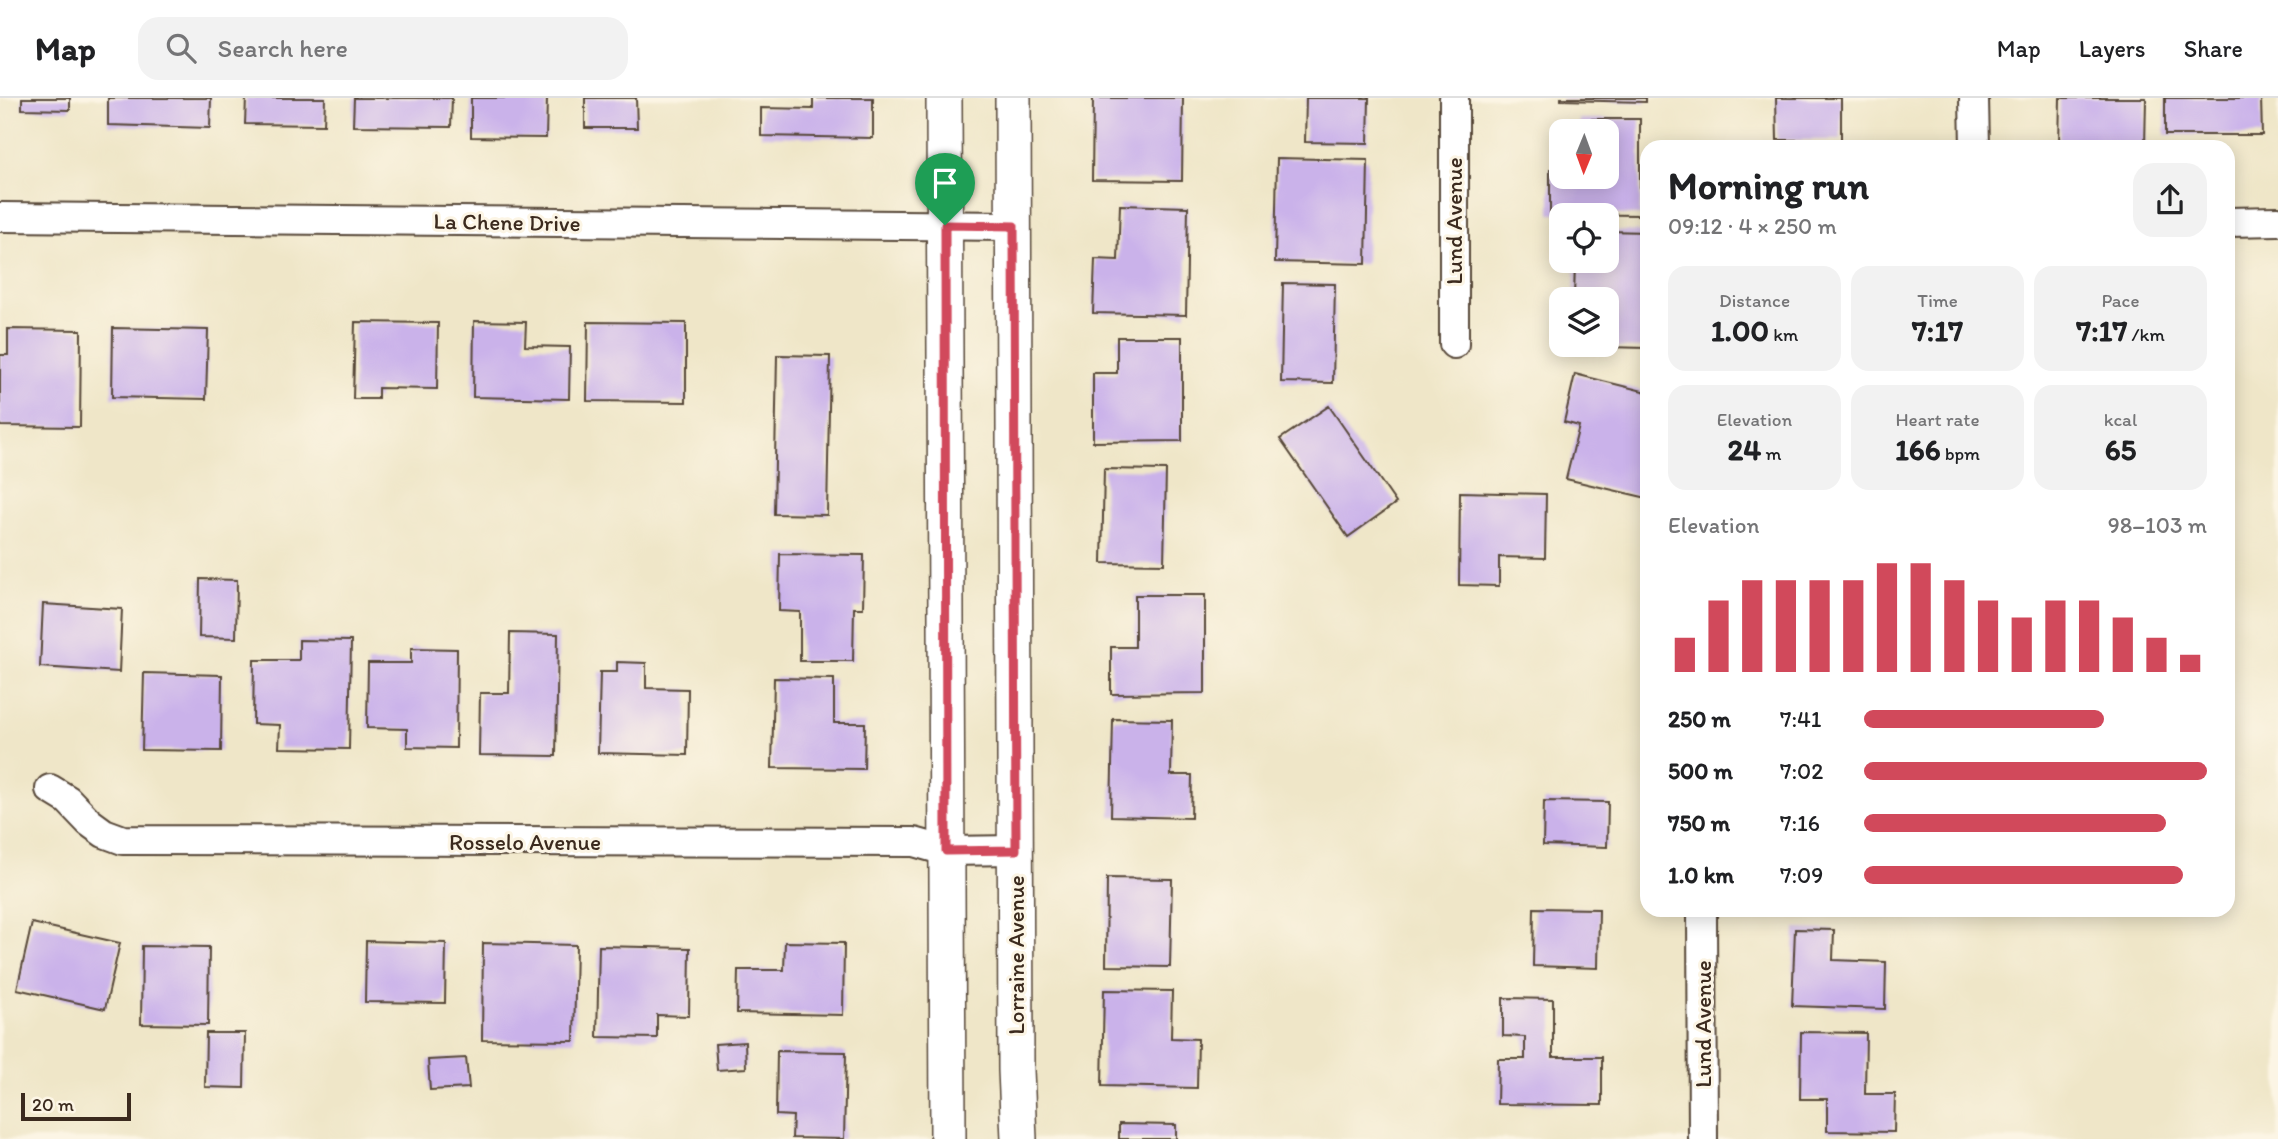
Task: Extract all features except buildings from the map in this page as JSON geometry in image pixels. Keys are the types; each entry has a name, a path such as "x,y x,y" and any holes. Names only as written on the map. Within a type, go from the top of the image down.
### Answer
{"street":[{"path":"944,98 948,1139"},
{"name":"Lorraine Avenue","path":"1013,98 1018,1139"},
{"name":"Lund Avenue","path":"1454,98 1454,345"},
{"path":"1974,98 1975,140"},
{"name":"La Chene Drive","path":"0,217 1014,226"},
{"path":"2235,222 2278,221"},
{"name":"Rosselo Avenue","path":"50,789 68,800 89,822 123,840 914,842 946,851 1016,850"},
{"name":"Lund Avenue","path":"1702,917 1703,1139"}],"route":[{"path":"945,225 1014,226 1016,850 946,851 945,225"}]}
